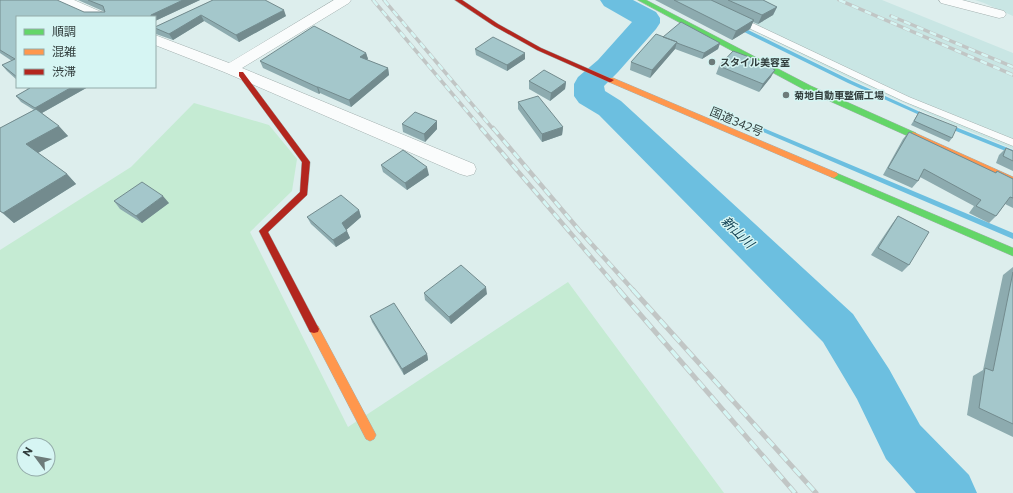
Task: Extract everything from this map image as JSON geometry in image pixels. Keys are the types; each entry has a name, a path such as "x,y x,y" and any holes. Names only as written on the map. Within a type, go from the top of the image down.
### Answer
{"main road":[{"name":"国道342号","path":"458,0 517,37 566,60 1013,252"},
{"path":"641,0 808,88 1013,180"},
{"path":"236,71 306,162 304,193 263,231 370,435"}],"street":[{"path":"62,0 99,16"},
{"path":"236,71 344,0"},
{"path":"946,0 999,14"},
{"path":"966,0 1013,21"},
{"path":"157,32 236,71 467,169"}],"lane":[{"path":"731,16 906,99 1013,143"}],"shaded area":[{"path":"689,0 882,0 1013,53 1013,149 942,120 851,79"},
{"path":"975,0 1013,0 1013,16 984,3"}],"green space":[{"path":"194,103 269,125 297,159 292,191 250,232 348,427 568,282 724,493 0,493 0,250 131,167"}],"building":[{"path":"0,0 57,0 84,12 105,12 103,6 88,0 183,0 151,16 16,16 16,76 2,65 15,59 0,50"},
{"path":"213,0 265,0 284,10 236,35 201,15 169,34 156,28 156,27"},
{"path":"674,0 711,0 754,20 736,31"},
{"path":"728,0 763,0 777,7 762,15"},
{"path":"681,22 720,43 704,53 663,37"},
{"path":"314,26 366,53 360,57 388,68 349,100 260,61"},
{"path":"656,34 677,42 652,70 631,62"},
{"path":"493,37 525,53 507,65 475,49"},
{"path":"733,51 760,61 775,70 763,84 719,66"},
{"path":"544,70 566,82 551,93 529,81"},
{"path":"30,88 70,88 35,108 16,96"},
{"path":"538,96 563,127 542,134 518,102"},
{"path":"36,109 59,126 26,144 67,174 3,213 0,211 0,128"},
{"path":"415,112 437,121 424,134 402,124"},
{"path":"919,112 957,127 952,138 914,121"},
{"path":"909,132 996,173 997,171 1013,179 1013,198 1010,197 996,216 976,206 981,200 924,169 918,181 888,168"},
{"path":"1006,148 1013,151 1013,161 1003,156"},
{"path":"403,150 427,167 405,183 381,165"},
{"path":"142,182 163,196 136,216 114,201"},
{"path":"341,195 359,210 342,223 347,231 333,240 307,217"},
{"path":"898,216 929,232 909,265 878,248"},
{"path":"461,265 486,287 449,317 424,293"},
{"path":"1013,272 1013,424 979,408 985,368 993,371"},
{"path":"394,303 427,354 402,369 370,316"}],"waterway":[{"name":"新山川","path":"613,0 646,18 646,23 608,66 589,84 590,96 610,108 838,328 873,384 903,442 951,493"},
{"path":"738,27 850,82 926,116"},
{"path":"948,126 1013,152"},
{"path":"756,127 1013,236"}],"railway":[{"path":"373,0 482,129"},
{"path":"384,0 493,129"},
{"path":"839,0 1013,75"},
{"path":"891,16 1013,67"},
{"path":"481,128 620,291"},
{"path":"493,128 579,230 634,291"},
{"path":"619,290 795,493"},
{"path":"633,290 816,493"}],"traffic: fast":[{"path":"641,0 808,88 913,135"},
{"path":"834,175 1013,252"}],"traffic: slow":[{"path":"611,80 834,175"},
{"path":"913,135 1013,180"},
{"path":"314,329 370,435"}],"traffic: jam":[{"path":"458,0 496,25 539,49 611,80"},
{"path":"241,74 306,162 304,193 263,231 314,329"}],"place":[{"name":"スタイル美容室","path":"712,62"},
{"name":"菊地自動車整備工場","path":"786,95"}]}
